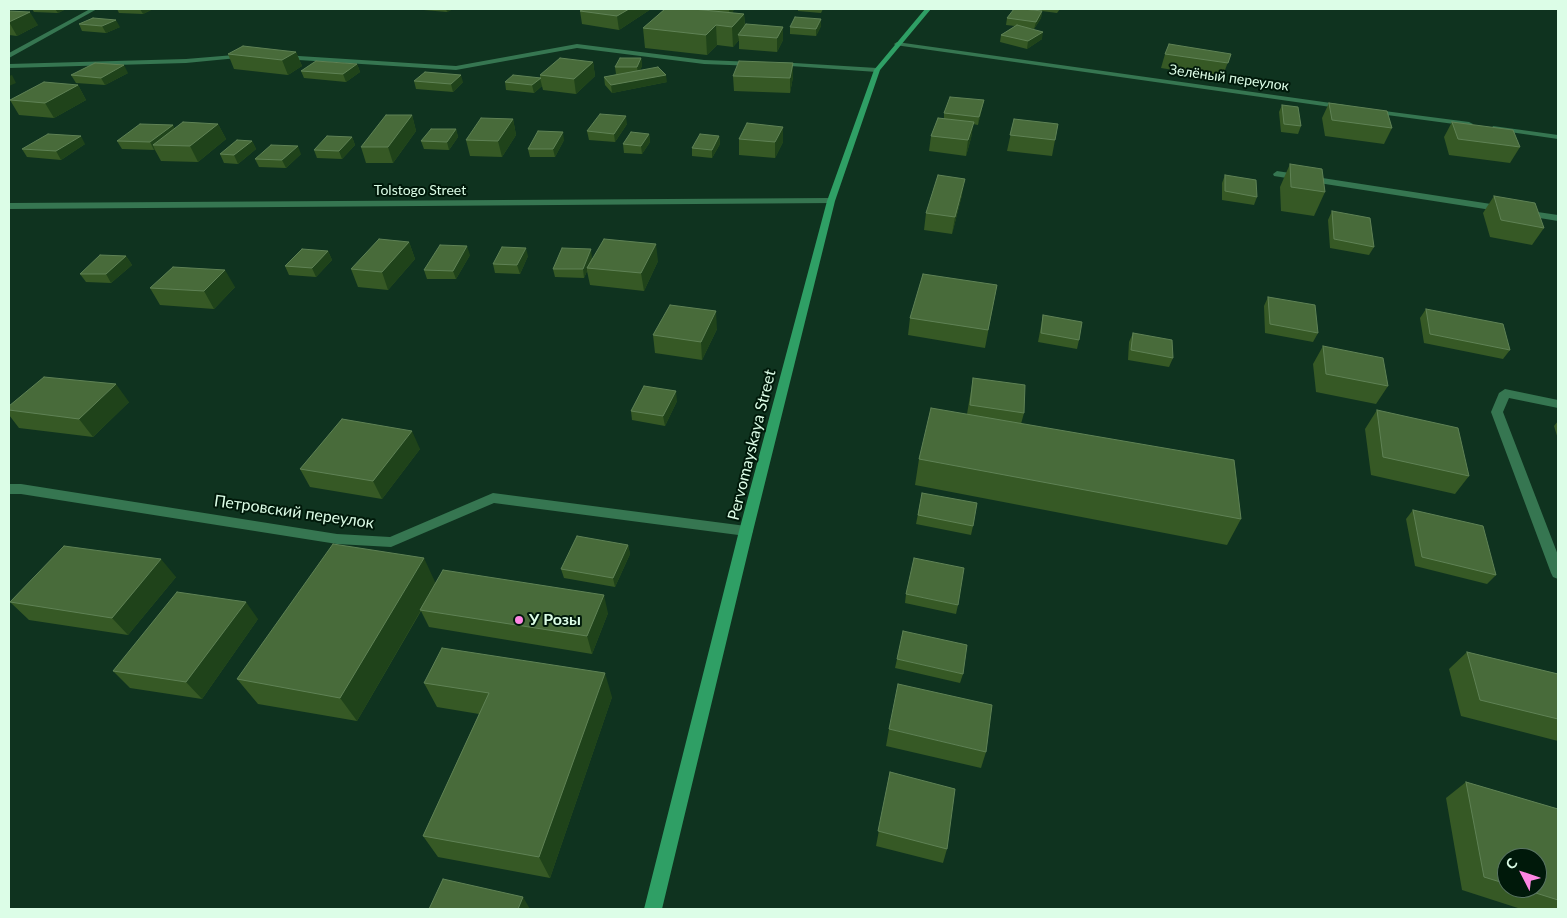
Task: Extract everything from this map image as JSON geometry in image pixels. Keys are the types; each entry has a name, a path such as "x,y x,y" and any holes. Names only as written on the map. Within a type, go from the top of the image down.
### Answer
{"main road":[{"name":"Pervomayskaya Street","path":"653,909 746,531 831,201 877,70 928,9"}],"street":[{"path":"9,56 94,9"},
{"name":"Зелёный переулок","path":"897,44 1352,108"},
{"path":"275,57 456,68 577,46 704,62 763,64"},
{"path":"9,66 186,61 257,56"},
{"path":"772,64 877,70"},
{"path":"1362,109 1480,126"},
{"path":"1489,127 1558,137"},
{"path":"1277,174 1558,218"},
{"name":"Tolstogo Street","path":"9,206 831,201"},
{"path":"1558,404 1505,393 1497,412 1558,573"},
{"name":"Петровский переулок","path":"9,489 20,489 337,539 391,542 492,498 746,531"}],"building":[{"path":"584,9 629,9 617,16 580,11"},
{"path":"665,9 693,9 744,14 732,27 716,25 706,35 643,28"},
{"path":"1014,9 1042,11 1036,22 1007,18"},
{"path":"9,11 30,12 9,22"},
{"path":"795,17 821,19 816,29 790,27"},
{"path":"93,18 116,20 102,26 79,24"},
{"path":"746,24 783,27 777,38 738,35"},
{"path":"1017,25 1043,32 1028,41 1001,35"},
{"path":"1169,44 1231,54 1228,63 1165,54"},
{"path":"243,46 296,52 282,60 228,54"},
{"path":"560,58 593,62 574,79 540,75"},
{"path":"620,58 641,58 637,67 615,67"},
{"path":"316,61 357,64 343,74 301,71"},
{"path":"739,61 793,63 790,78 733,76"},
{"path":"95,63 124,65 101,78 71,75"},
{"path":"658,67 666,75 611,85 604,77"},
{"path":"425,72 461,75 451,84 414,81"},
{"path":"513,75 541,78 532,85 505,82"},
{"path":"44,82 78,85 45,103 10,100"},
{"path":"950,97 984,100 979,117 944,113"},
{"path":"1329,103 1387,111 1392,128 1332,120"},
{"path":"1282,105 1298,107 1301,126 1284,124"},
{"path":"600,114 626,116 614,134 587,131"},
{"path":"386,115 412,115 388,147 361,147"},
{"path":"481,118 513,119 498,141 466,140"},
{"path":"938,118 974,122 968,140 931,136"},
{"path":"1014,119 1058,124 1055,140 1010,135"},
{"path":"183,122 218,124 190,146 153,145"},
{"path":"1452,122 1513,130 1520,147 1458,139"},
{"path":"747,123 783,127 775,142 739,139"},
{"path":"140,124 173,125 150,142 117,141"},
{"path":"431,129 456,129 447,142 421,141"},
{"path":"538,131 563,132 553,149 528,149"},
{"path":"631,132 649,134 641,146 623,144"},
{"path":"48,134 81,136 56,151 22,149"},
{"path":"700,134 719,136 712,150 692,148"},
{"path":"327,136 352,137 339,151 314,150"},
{"path":"237,140 252,141 234,155 220,154"},
{"path":"271,145 298,146 282,160 255,159"},
{"path":"1290,164 1322,169 1325,192 1291,187"},
{"path":"938,175 965,179 955,217 926,213"},
{"path":"1225,175 1256,180 1257,197 1225,191"},
{"path":"1494,196 1535,203 1544,228 1501,220"},
{"path":"1332,211 1370,218 1374,247 1334,239"},
{"path":"379,239 409,242 382,272 351,269"},
{"path":"604,239 656,244 641,273 587,268"},
{"path":"440,245 467,246 453,271 424,270"},
{"path":"502,247 526,248 517,265 493,264"},
{"path":"562,248 591,249 583,269 553,269"},
{"path":"302,249 328,251 312,268 285,266"},
{"path":"100,255 126,256 106,274 80,274"},
{"path":"173,267 225,270 204,291 150,288"},
{"path":"923,274 997,285 988,330 910,318"},
{"path":"1268,297 1315,305 1318,333 1270,324"},
{"path":"670,305 716,311 701,342 653,335"},
{"path":"1426,309 1503,324 1510,350 1430,334"},
{"path":"1043,315 1082,322 1079,340 1041,333"},
{"path":"1133,333 1172,340 1173,358 1131,350"},
{"path":"1323,346 1383,358 1388,386 1326,374"},
{"path":"44,377 116,384 79,419 9,410 9,406"},
{"path":"973,378 1025,385 1024,413 970,405"},
{"path":"644,386 676,391 663,416 631,411"},
{"path":"931,408 1234,460 1241,519 919,459"},
{"path":"1377,410 1458,428 1469,476 1383,457"},
{"path":"342,419 412,431 373,481 300,469"},
{"path":"922,493 977,503 973,526 918,515"},
{"path":"1413,510 1483,526 1496,575 1422,557"},
{"path":"577,536 628,545 613,578 561,569"},
{"path":"333,544 424,558 340,698 237,679"},
{"path":"64,546 161,559 112,618 10,602"},
{"path":"914,558 964,568 958,605 906,594"},
{"path":"443,570 604,595 587,636 420,610"},
{"path":"177,592 246,602 186,682 113,671"},
{"path":"903,631 967,645 963,674 897,659"},
{"path":"442,648 605,673 539,857 423,836 489,693 424,683"},
{"path":"1467,652 1558,674 1558,719 1480,700"},
{"path":"898,684 992,705 986,752 889,729"},
{"path":"890,772 955,789 947,849 878,831"},
{"path":"1466,782 1558,809 1558,900 1547,897 1547,848 1497,848 1497,881 1484,877"},
{"path":"443,879 523,897 518,909 429,909"}],"place":[{"name":"У Розы","path":"519,620"}]}
